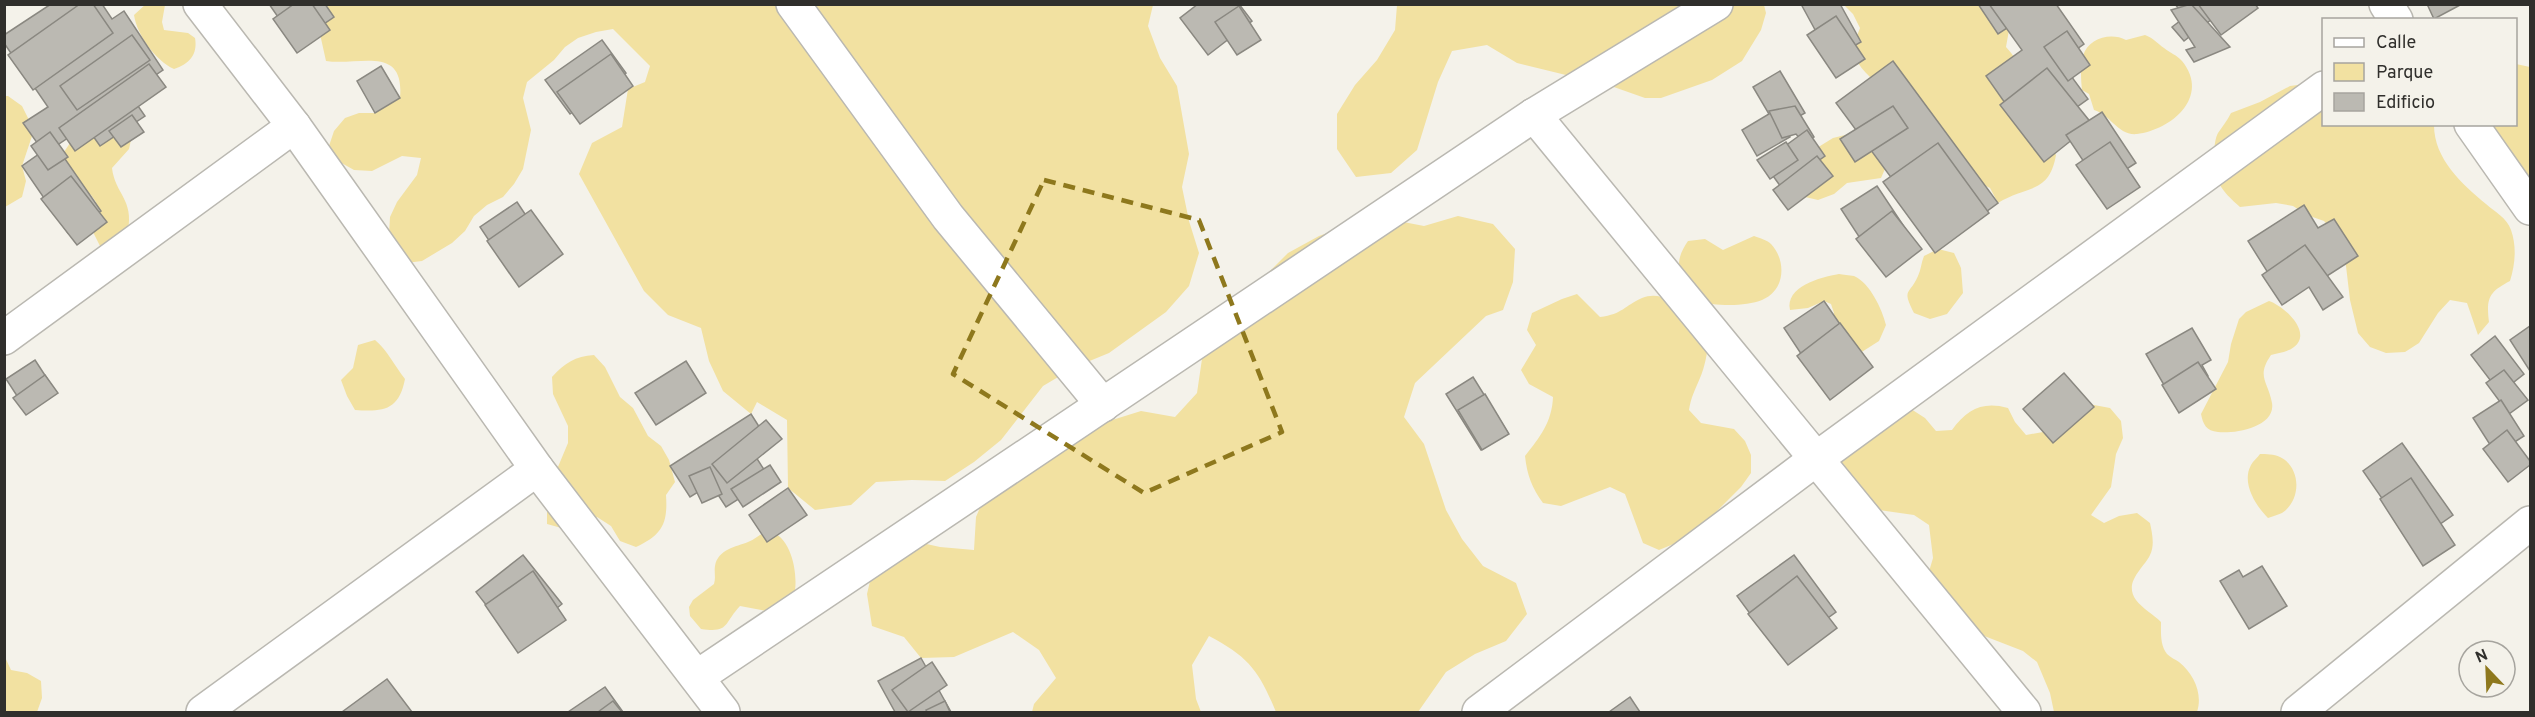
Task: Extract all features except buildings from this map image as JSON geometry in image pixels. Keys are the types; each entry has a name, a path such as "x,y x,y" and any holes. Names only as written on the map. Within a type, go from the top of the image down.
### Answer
{"street":[{"path":"200,4 294,126 537,469 723,712"},
{"path":"793,4 948,217 1103,405"},
{"path":"697,677 1534,115 1716,4"},
{"path":"2386,4 2395,18"},
{"path":"1479,712 1816,459 2322,89"},
{"path":"1534,115 2024,712"},
{"path":"4,338 294,126"},
{"path":"2472,126 2530,208"},
{"path":"202,712 537,469"},
{"path":"2298,712 2530,524"}],"highlighted area":[{"path":"1044,180 1199,220 1282,432 1144,493 953,374"}],"green space":[{"path":"146,4 165,5 162,22 164,30 188,33 195,38 194,54 184,64 174,69 167,65 143,39 134,15"},
{"path":"328,4 1153,5 1148,26 1160,58 1177,86 1189,154 1182,187 1199,253 1189,286 1166,312 1109,353 1075,367 1043,386 1001,440 974,462 945,481 876,482 851,505 815,510 788,488 787,420 757,402 751,414 723,391 709,361 701,328 668,315 644,291 579,174 592,143 622,127 628,89 645,82 650,66 613,29 578,38 565,47 554,60 527,82 523,98 531,130 523,169 514,184 503,197 487,205 474,216 465,231 452,243 422,261 406,263 389,234 390,217 397,202 417,175 421,158 402,156 372,171 354,170 338,161 329,146 334,131 345,118 359,113 375,113 400,98 400,81 395,70 377,61 326,61 320,34"},
{"path":"1397,5 1764,5 1766,13 1761,30 1742,61 1712,80 1661,98 1645,98 1611,86 1517,63 1487,45 1452,51 1438,82 1417,150 1391,173 1356,177 1337,149 1337,114 1355,85 1377,60 1395,30"},
{"path":"1844,5 1992,5 2009,30 2006,47 2022,71 2043,128 2056,155 2048,177 2035,187 1998,203 1990,188 1974,180 1861,67 1855,54 1860,28 1853,14"},
{"path":"2145,35 2182,61 2190,74 2192,87 2183,110 2174,119 2150,131 2130,134 2094,110 2089,94 2082,90 2081,64 2086,50 2101,38 2114,37 2126,40"},
{"path":"2517,64 2530,67 2530,176 2526,177 2481,126 2517,126"},
{"path":"2305,84 2322,105 2322,126 2434,126 2439,149 2451,170 2507,222 2514,243 2515,256 2512,275 2510,281 2493,292 2490,297 2489,322 2478,335 2467,303 2450,300 2438,313 2419,343 2405,352 2386,353 2370,347 2358,333 2350,300 2346,266 2335,234 2324,221 2307,215 2293,206 2276,203 2240,207 2222,188 2215,170 2215,144 2218,133 2231,113 2260,102 2290,86"},
{"path":"4,96 8,96 22,106 29,120 32,136 22,166 26,181 22,197 5,207"},
{"path":"100,133 131,140 129,149 112,168 128,211 128,231 101,248 90,226 96,202 91,195 83,192 62,155 70,143"},
{"path":"1849,134 1888,162 1881,178 1847,183 1834,194 1818,200 1801,196 1812,151 1833,138"},
{"path":"1458,216 1493,224 1515,249 1513,282 1503,310 1486,316 1415,383 1404,417 1424,444 1446,510 1462,539 1483,566 1516,583 1527,614 1506,641 1475,654 1446,672 1418,712 1276,712 1264,686 1251,666 1234,651 1209,636 1192,665 1196,699 1201,712 1032,712 1034,704 1056,678 1039,650 1013,632 954,657 921,658 904,637 872,626 867,594 875,560 904,539 940,547 974,550 976,517 990,484 1077,431 1141,411 1175,417 1197,393 1202,359 1264,277 1288,253 1319,236 1352,224 1388,219 1424,226"},
{"path":"1754,236 1771,244 1780,259 1779,283 1770,296 1738,305 1697,301 1680,272 1680,258 1688,241 1705,239 1723,250"},
{"path":"1938,249 1954,253 1961,268 1963,293 1947,314 1930,319 1914,313 1907,295 1919,274 1924,256"},
{"path":"1839,274 1854,276 1865,284 1878,304 1886,325 1879,341 1857,355 1831,329 1834,313 1831,304 1824,301 1808,308 1790,310 1790,302 1798,289 1805,284"},
{"path":"1577,294 1600,317 1619,312 1642,298 1652,296 1662,297 1680,308 1709,341 1706,360 1689,410 1701,423 1734,429 1745,441 1751,455 1751,473 1741,487 1704,524 1676,543 1659,550 1643,543 1625,494 1610,487 1561,506 1543,503 1529,475 1525,456 1548,422 1553,397 1529,384 1521,370 1536,345 1527,330 1532,313"},
{"path":"2269,301 2289,314 2300,334 2299,341 2294,347 2271,355 2264,369 2264,379 2272,403 2268,418 2252,427 2234,432 2218,432 2208,429 2201,414 2228,362 2239,319 2246,312"},
{"path":"375,340 405,379 399,397 389,407 355,410 341,380 353,368 358,345"},
{"path":"594,355 605,367 620,397 633,408 648,436 661,446 669,460 675,482 666,495 666,514 662,527 652,538 636,547 620,541 611,526 597,517 565,529 547,524 547,507 555,474 568,443 568,426 553,394 552,377 571,361"},
{"path":"2078,402 2110,408 2121,421 2123,438 2116,454 2111,487 2091,515 2104,523 2119,516 2137,513 2150,523 2153,539 2152,551 2133,581 2133,593 2136,600 2161,622 2162,643 2167,654 2179,662 2193,678 2199,698 2197,712 2054,712 2050,693 2037,662 2023,651 1974,632 1928,575 1933,558 1929,525 1914,515 1879,510 1836,462 1911,409 1925,418 1936,431 1952,430 1970,412 1983,406 2008,408 2015,422 2026,435 2043,432 2050,417"},
{"path":"2260,454 2275,455 2287,462 2292,468 2296,484 2296,492 2289,507 2282,513 2268,518 2251,494 2248,479 2251,465"},
{"path":"769,531 777,534 783,540 792,558 795,578 794,596 766,611 740,606 722,628 701,629 690,616 689,607 693,600 714,584 717,560 724,552"},
{"path":"4,655 11,670 27,673 41,681 42,698 37,712 5,712"}]}
